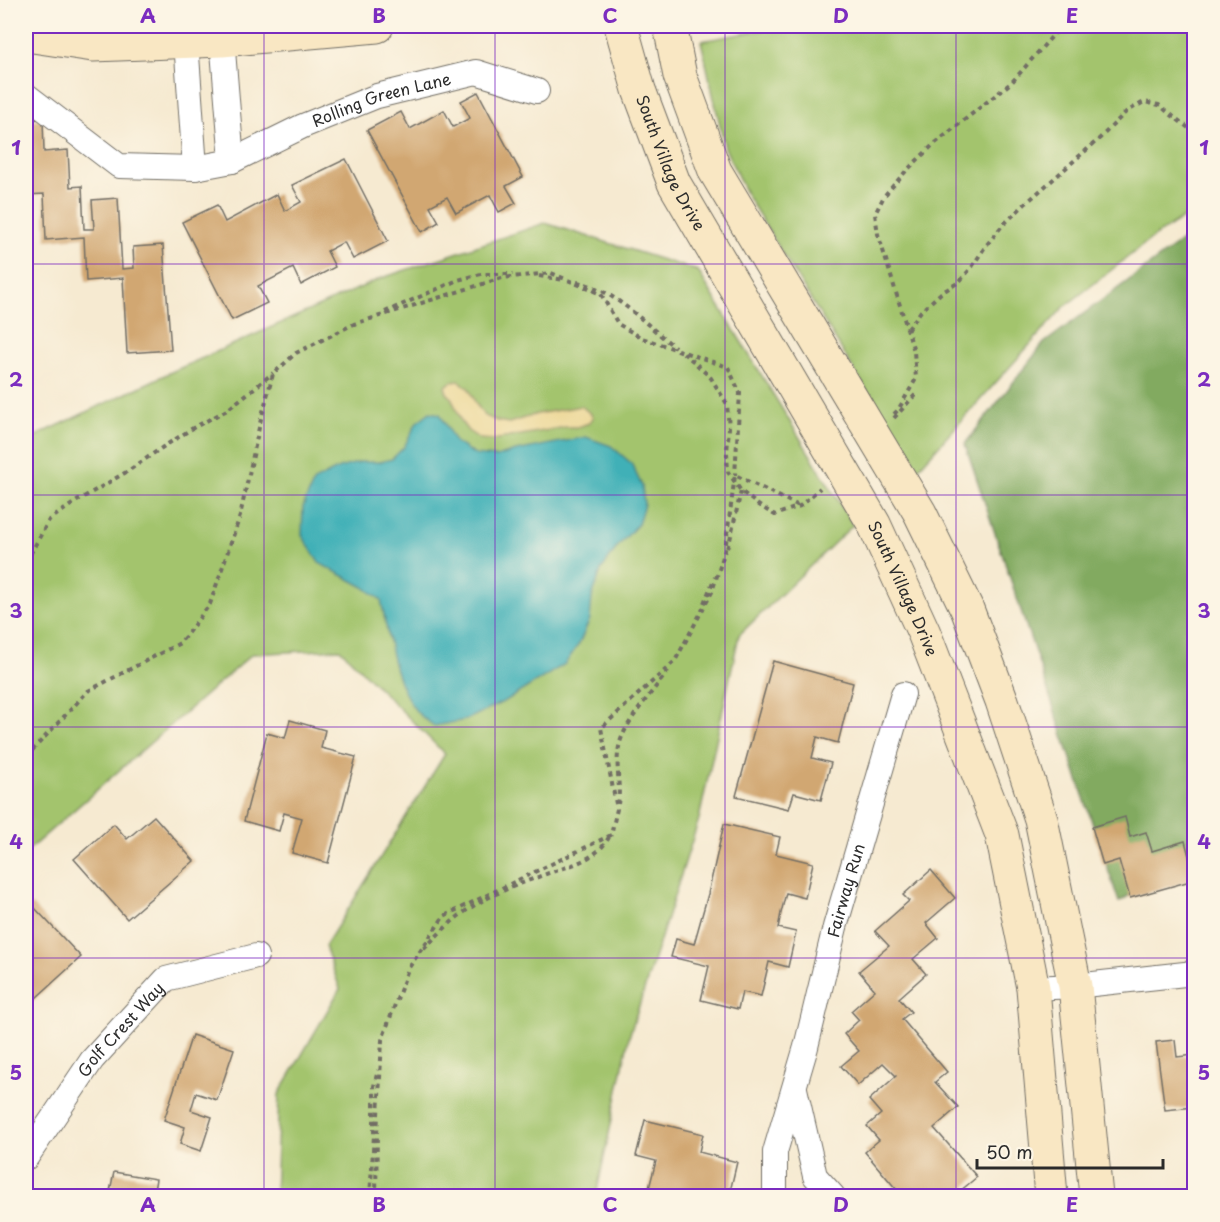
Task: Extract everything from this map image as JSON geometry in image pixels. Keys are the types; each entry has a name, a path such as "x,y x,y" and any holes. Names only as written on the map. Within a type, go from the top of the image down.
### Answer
{"street":[{"path":"26,35 93,45 186,33 377,26"},
{"name":"South Village Drive","path":"621,26 639,90 674,183 874,524 924,633 1002,835 1033,988 1051,1197"},
{"path":"670,26 680,76 715,171 920,513 967,609 1002,701 1041,819 1075,986 1096,1197"},
{"path":"186,33 195,168"},
{"path":"221,33 232,161"},
{"name":"Rolling Green Lane","path":"26,95 119,166 195,168 232,161 303,126 377,96 476,72 537,91"},
{"name":"Fairway Run","path":"776,1191 775,1152 835,927 903,694"},
{"name":"Golf Crest Way","path":"26,1158 92,1060 166,980 256,956"},
{"path":"1033,988 1075,986 1194,973"},
{"name":"Fairway Run","path":"794,1087 815,1176 832,1197"},
{"path":"776,1191 815,1176"}],"path":[{"path":"916,394 891,419 916,379 914,351 878,234 875,214 884,196 906,171 933,145 1012,82 1061,26"},
{"path":"908,330 921,311 959,282 1002,226 1126,112 1144,102 1159,105 1194,132"},
{"path":"26,757 88,691 180,643 210,604 240,516 273,374 296,354 354,324 502,278 551,273 601,294 618,324 642,338 728,367 740,393 735,475 725,550 712,592 675,661 601,728 617,809 611,835 444,916 408,969 382,1040 376,1197"},
{"path":"26,562 49,520 173,440 227,410 312,344 458,280 481,274 540,276 582,283 602,291 693,361 711,378 726,404 729,428 728,471 741,491 758,506 775,515 800,506 824,487 797,505 735,475"},
{"path":"369,1197 374,1135 374,1086 384,1042 407,975 420,954 461,913 513,887 574,865 594,854 606,842 615,824 618,808 619,744 631,722 686,644 730,540 741,491"}],"green space":[{"path":"771,26 1194,26 1194,211 1156,235 1063,308 916,471 746,194 725,148 701,41 768,29"},
{"path":"545,223 698,271 853,525 739,635 699,819 629,1037 596,1196 275,1196 279,1094 340,989 325,946 445,754 340,649 252,654 26,852 26,444 36,436 169,373 382,278"},
{"path":"1194,232 1194,853 1119,902 965,444 1044,343"}],"sand":[{"path":"460,381 469,389 485,416 497,421 509,423 537,414 581,406 593,418 589,423 578,427 566,427 493,440 480,439 468,431 462,423 447,393 445,387 451,382"}],"water":[{"path":"430,412 440,414 455,442 475,455 496,457 586,437 611,446 631,463 642,486 644,504 638,524 601,570 592,597 590,619 579,644 565,664 507,700 466,720 434,726 416,711 396,672 381,600 364,587 319,563 302,535 303,507 314,481 339,468 361,462 392,459 404,447 417,422"}],"building":[{"path":"478,92 523,177 506,186 516,203 499,212 490,195 456,213 447,197 430,206 439,222 422,232 367,130 401,112 410,129 444,110 453,127 470,118 461,101"},
{"path":"43,119 44,152 68,150 70,187 82,186 84,229 94,229 92,200 118,198 122,269 134,268 133,247 163,245 171,350 127,353 123,278 86,281 84,237 46,240 44,194 26,195 26,120"},
{"path":"346,159 388,241 353,259 344,242 327,251 335,267 301,285 293,268 258,286 267,303 232,320 182,222 217,205 225,222 277,194 285,211 301,202 292,185"},
{"path":"773,661 853,683 838,743 817,737 812,758 831,763 821,800 794,793 789,809 736,796"},
{"path":"290,720 325,730 321,748 356,757 328,863 292,853 302,818 284,813 279,831 244,821 267,733 285,738"},
{"path":"154,816 194,861 127,919 74,859 114,824 127,839"},
{"path":"1125,817 1130,837 1146,832 1152,851 1185,841 1194,880 1130,898 1119,860 1103,865 1092,827"},
{"path":"724,824 780,837 776,854 813,863 805,898 786,893 781,913 778,928 796,932 788,967 769,962 761,996 742,992 738,1009 701,1000 709,966 671,957 676,939 694,944"},
{"path":"931,870 955,898 926,923 938,938 913,959 926,974 899,998 911,1012 902,1019 947,1072 935,1082 958,1107 934,1128 977,1177 954,1196 902,1196 865,1152 879,1140 867,1126 881,1114 869,1100 896,1076 883,1063 858,1085 841,1066 859,1051 844,1034 859,1020 851,1011 875,990 859,971 889,946 875,931 909,901 903,895"},
{"path":"32,905 81,957 26,1007 26,911"},
{"path":"192,1035 234,1049 217,1100 196,1093 191,1110 212,1117 201,1151 180,1144 185,1127 164,1120"},
{"path":"1175,1040 1177,1057 1194,1055 1194,1107 1165,1110 1156,1042"},
{"path":"645,1120 703,1134 699,1152 737,1162 729,1196 710,1193 709,1196 647,1196 656,1161 636,1156"},
{"path":"114,1172 156,1179 153,1196 109,1196"}]}
